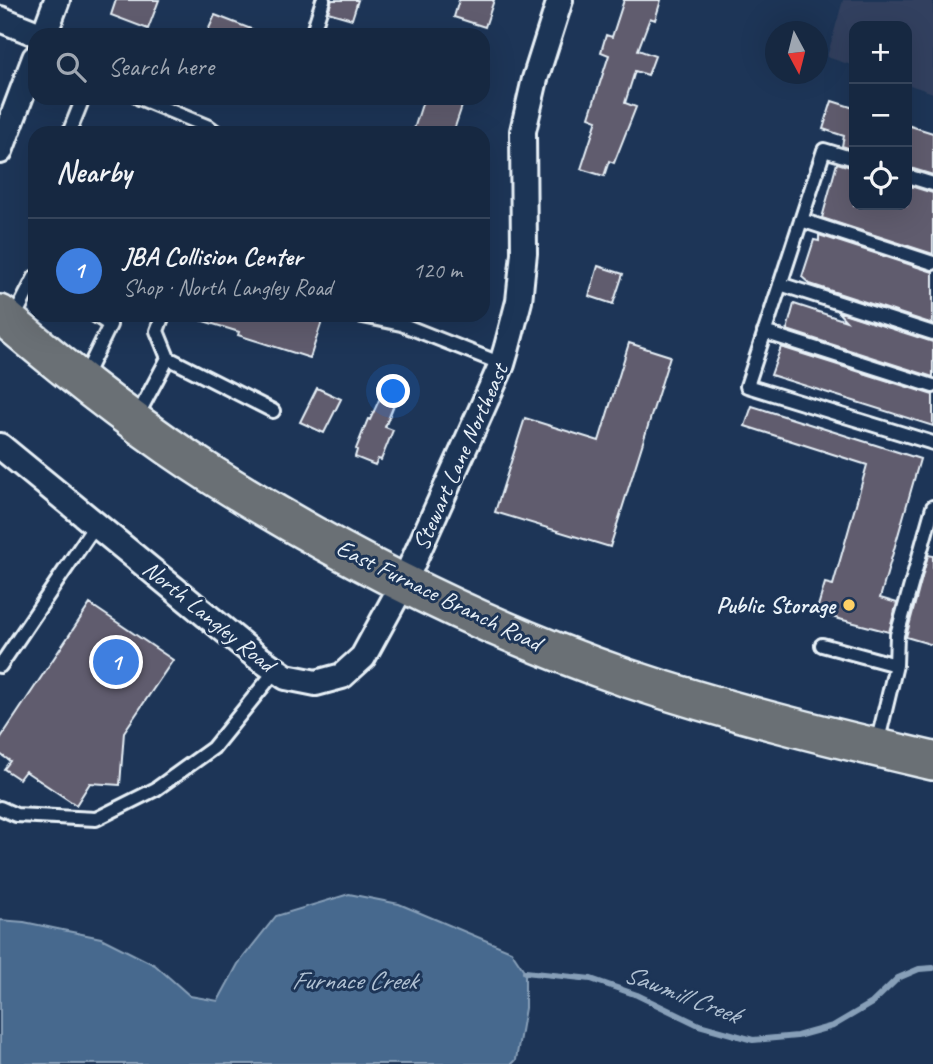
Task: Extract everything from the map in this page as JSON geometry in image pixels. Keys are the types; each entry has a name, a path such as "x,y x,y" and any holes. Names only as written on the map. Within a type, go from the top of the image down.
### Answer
{"main road":[{"name":"East Furnace Branch Road","path":"6,319 134,421 249,497 404,582 515,634 626,677 745,714 933,761"}],"street":[{"path":"45,28 57,0"},
{"name":"Stewart Lane Northeast","path":"404,582 502,364 519,301 524,253 523,131 535,79 560,0"},
{"path":"0,19 28,30"},
{"path":"0,151 13,105 28,73"},
{"name":"North Langley Road","path":"0,446 286,677 316,683 342,676 363,657 404,582"}],"lane":[{"path":"314,28 323,0"},
{"path":"72,126 80,105"},
{"path":"156,105 207,126"},
{"path":"849,158 824,150 747,386 933,443"},
{"path":"912,178 933,184"},
{"path":"801,220 933,262"},
{"path":"780,284 933,333"},
{"path":"6,319 28,287"},
{"path":"83,382 110,325 106,322"},
{"path":"160,322 157,331 168,358 273,411"},
{"path":"391,322 502,364"},
{"path":"764,332 933,386"},
{"path":"134,421 168,358"},
{"path":"877,748 896,666 897,635 933,507"},
{"path":"0,666 96,524"},
{"path":"822,645 896,666"},
{"path":"0,808 16,815 96,819 156,789 213,748 276,670"}],"shaded area":[{"path":"843,0 933,0 933,93 912,86 912,21 849,21 849,64 828,57"}],"water":[{"name":"Furnace Creek","path":"349,894 399,904 511,951 525,972 525,1008 516,1060 512,1064 0,1064 0,920 24,922 101,938 155,965 190,996 218,1001 238,964 276,916"}],"building":[{"path":"116,0 159,0 148,28 111,15"},
{"path":"332,0 358,0 352,19 328,12"},
{"path":"459,0 494,0 485,27 454,17"},
{"path":"624,0 661,0 655,20 650,18 638,50 655,56 648,75 635,71 625,103 636,107 614,163 609,161 604,176 581,169 597,120 589,117 609,55 601,52 606,35 612,37"},
{"path":"215,15 249,28 209,28"},
{"path":"832,101 849,106 849,148 842,146 844,136 823,129"},
{"path":"422,105 462,105 455,126 415,126"},
{"path":"912,127 933,133 933,175 912,169"},
{"path":"837,163 849,167 849,210 912,210 912,187 933,193 933,254 822,218"},
{"path":"819,235 933,272 933,324 810,284 802,277 814,240 819,241"},
{"path":"598,266 623,274 613,304 589,296"},
{"path":"794,304 846,321 837,311 933,342 933,377 787,330"},
{"path":"207,322 322,322 310,358 238,335 239,332"},
{"path":"629,343 670,356 610,547 495,512 525,418 599,441"},
{"path":"781,347 933,395 933,426 771,375"},
{"path":"317,388 341,399 324,433 300,422"},
{"path":"384,389 398,395 385,427 393,430 381,460 378,459 375,465 355,457 368,419 370,420"},
{"path":"752,406 920,459 880,598 897,603 889,632 816,613 825,583 833,585 867,465 745,426"},
{"path":"928,555 933,556 933,645 906,637"},
{"path":"90,604 173,660 124,732 120,785 90,783 76,805 25,771 19,779 4,769 10,761 0,754 0,739"}],"waterway":[{"name":"Sawmill Creek","path":"525,972 591,979 637,995 699,1025 753,1040 797,1036 833,1026 872,1003 898,978 919,969 933,968"}],"place":[{"name":"Public Storage","path":"849,605"},
{"name":"JBA Collision Center","path":"116,662"}]}
